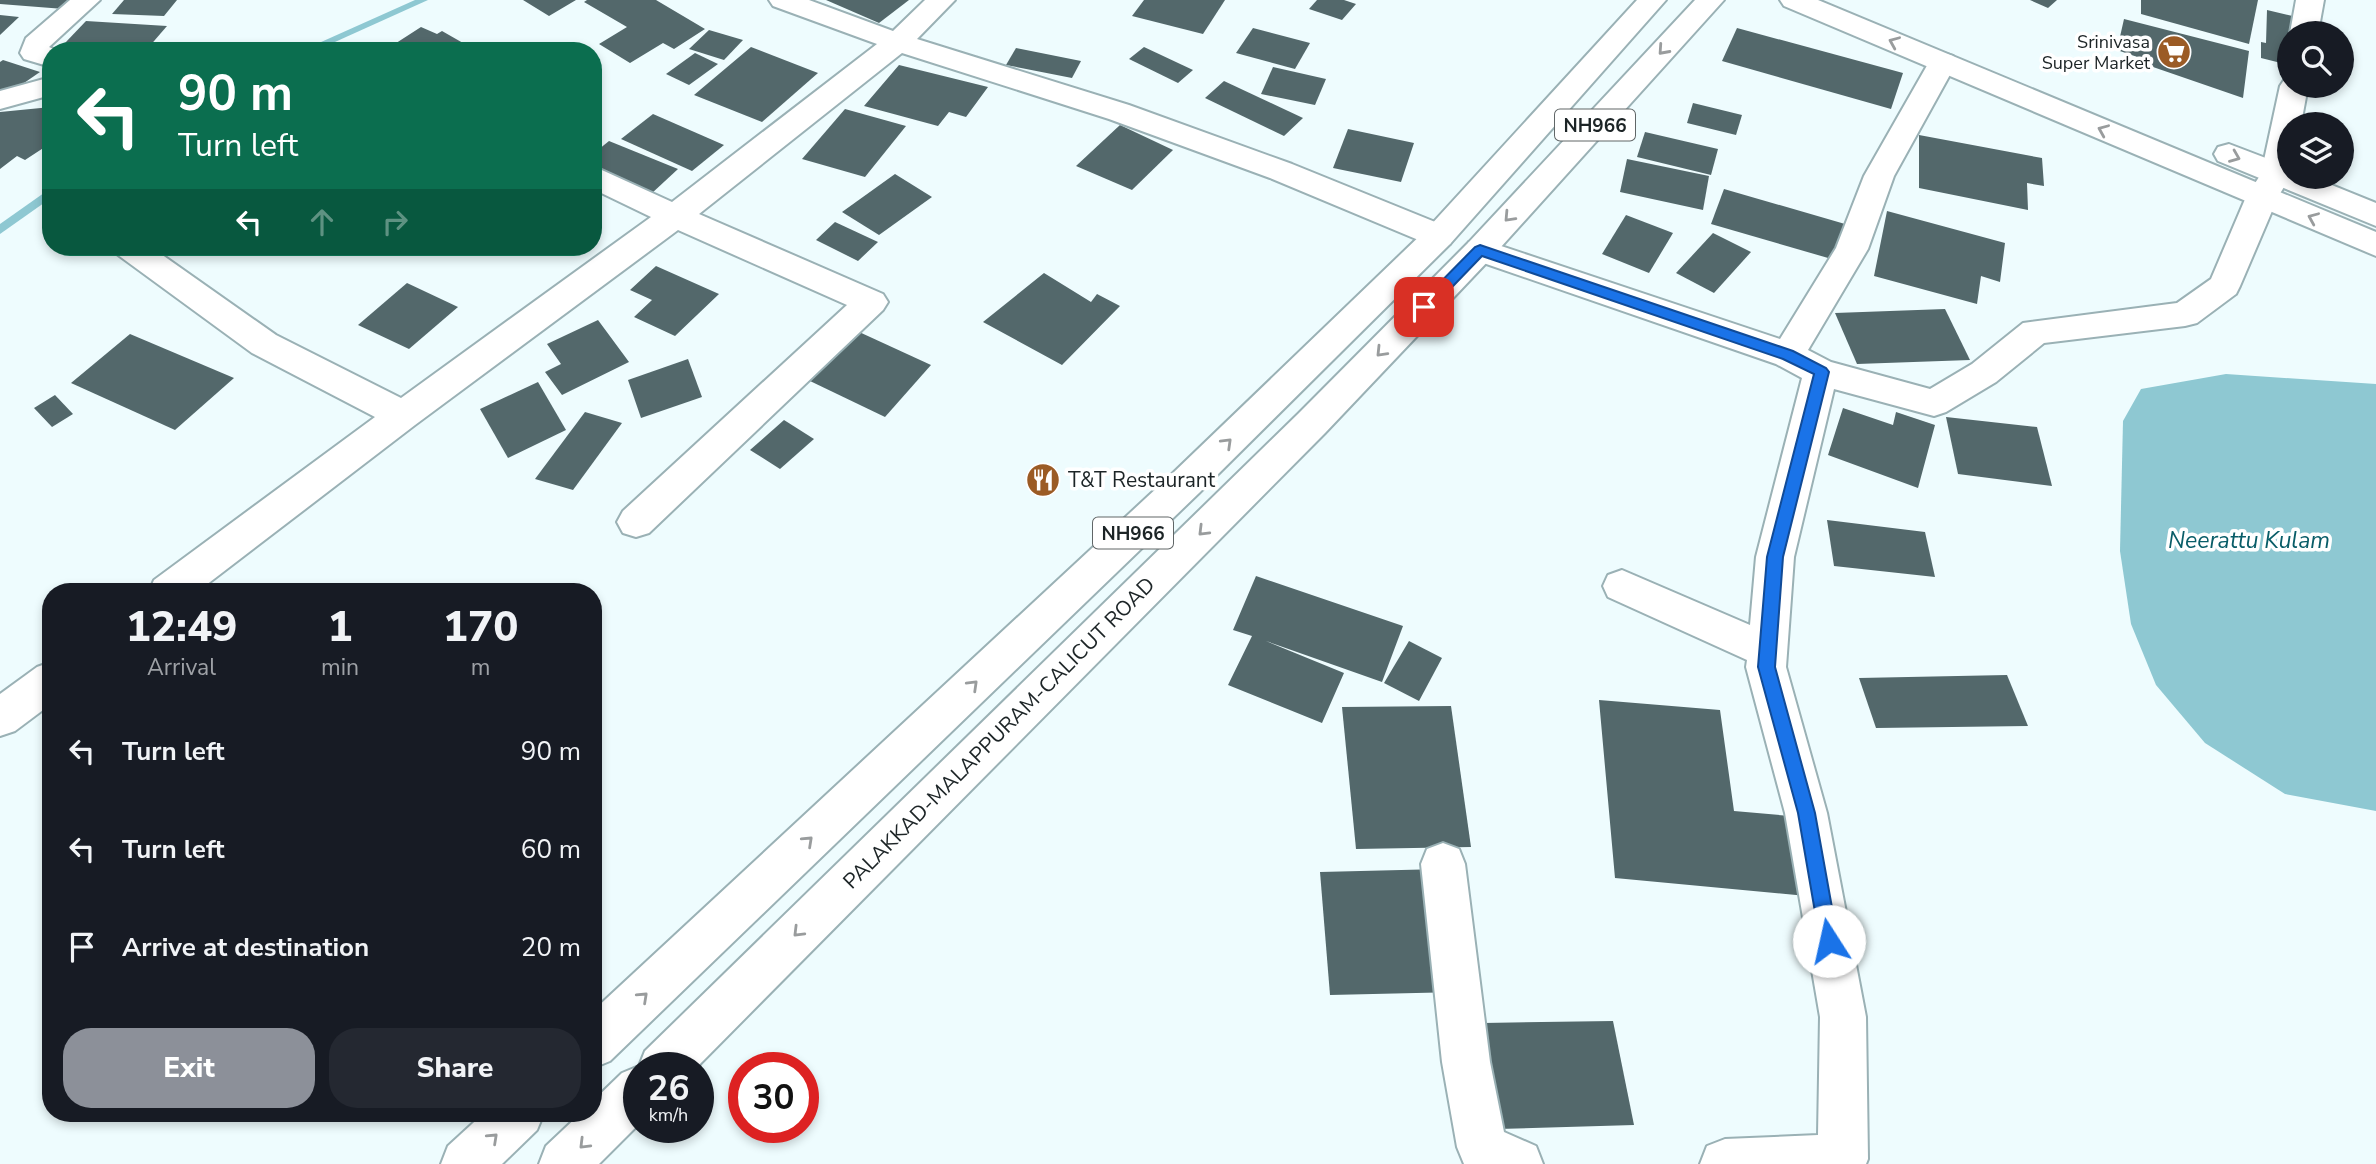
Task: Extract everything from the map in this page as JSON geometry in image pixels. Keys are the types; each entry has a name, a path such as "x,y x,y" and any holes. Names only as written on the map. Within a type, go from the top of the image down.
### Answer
{"main road":[{"path":"42,55 34,53 36,44 86,0"},
{"path":"783,0 898,42 1119,112 1281,171 1439,236"},
{"path":"180,583 675,215 898,42 941,0"},
{"name":"NH966","path":"602,1035 1186,483 1439,236 1652,0"},
{"name":"PALAKKAD-MALAPPURAM-CALICUT ROAD","path":"678,1052 1293,442 1480,250 1710,0"},
{"path":"1794,0 1943,62 2269,186 2376,215"},
{"path":"1855,0 2269,186 2376,245"},
{"path":"2306,21 2310,0"},
{"path":"1725,1164 1843,1159 1843,1017 1807,813 1766,667 1775,557 1805,363 1879,176 1943,62"},
{"path":"0,100 42,88"},
{"path":"1480,250 1805,363 1934,402 1984,373 2035,332 2185,314 2224,286 2269,186 2291,98"},
{"path":"602,180 871,302 636,522"},
{"path":"142,256 264,344 403,415"},
{"path":"1622,586 1768,651"},
{"path":"0,718 42,687"},
{"path":"1443,864 1466,1062 1482,1147 1518,1164"},
{"path":"564,1164 623,1106"},
{"path":"466,1164 510,1122"}],"water":[{"name":"Neerattu Kulam","path":"2226,374 2376,384 2376,811 2285,794 2205,743 2156,685 2131,624 2120,551 2123,421 2141,389"}],"building":[{"path":"0,0 73,0 64,9 0,4"},
{"path":"124,0 177,0 164,16 112,14"},
{"path":"523,0 576,0 549,16"},
{"path":"656,0 705,29 674,49 663,43 630,63 602,46 602,42 627,27 584,2"},
{"path":"826,0 909,0 879,23"},
{"path":"1144,0 1225,0 1203,34 1132,16"},
{"path":"1317,0 1344,0 1356,4 1342,20 1309,9"},
{"path":"2030,0 2057,0 2048,8"},
{"path":"2141,0 2258,0 2249,44 2141,14"},
{"path":"2267,10 2297,17 2297,21 2277,21 2277,62 2261,58 2261,42 2266,43"},
{"path":"0,15 19,17 0,35"},
{"path":"2124,19 2249,51 2243,98 2153,67 2149,61 2117,50"},
{"path":"86,21 167,26 153,42 66,42"},
{"path":"421,27 437,34 442,31 461,42 398,42"},
{"path":"1253,28 1310,43 1295,69 1236,53"},
{"path":"1737,28 1903,73 1891,109 1722,61"},
{"path":"709,30 743,40 724,60 689,49"},
{"path":"751,47 818,73 762,122 694,95"},
{"path":"1144,47 1193,70 1178,83 1129,59"},
{"path":"1016,48 1081,61 1072,78 1006,65"},
{"path":"695,53 718,64 689,85 666,74"},
{"path":"3,60 40,72 8,94 0,92 0,62"},
{"path":"899,65 988,87 966,117 949,112 938,126 864,106"},
{"path":"1273,67 1326,79 1315,105 1261,94"},
{"path":"1224,81 1303,118 1284,136 1205,98"},
{"path":"1693,103 1742,115 1736,135 1687,123"},
{"path":"42,108 42,149 25,160 17,156 0,169 0,112"},
{"path":"845,109 906,126 865,177 802,159"},
{"path":"653,114 724,145 692,171 621,139"},
{"path":"1120,125 1173,150 1132,190 1076,166"},
{"path":"1348,129 1414,143 1401,182 1333,168"},
{"path":"1645,132 1718,149 1711,175 1637,157"},
{"path":"1919,135 2042,158 2044,186 2027,183 2028,210 1919,188"},
{"path":"609,141 678,169 651,194 602,173 602,147"},
{"path":"1627,159 1709,176 1703,210 1620,192"},
{"path":"895,174 932,197 879,235 842,212"},
{"path":"1724,189 1845,224 1835,260 1711,224"},
{"path":"1887,211 2005,243 2000,282 1981,276 1977,304 1874,276"},
{"path":"1626,215 1673,233 1649,273 1602,254"},
{"path":"835,222 878,242 858,261 816,240"},
{"path":"1713,233 1751,252 1714,293 1676,273"},
{"path":"656,266 719,294 675,336 634,317 652,300 630,290"},
{"path":"1044,273 1091,302 1097,294 1120,306 1062,365 983,322"},
{"path":"407,283 458,307 409,349 358,325"},
{"path":"1945,309 1970,360 1857,364 1835,313"},
{"path":"598,320 629,362 562,395 545,372 561,364 547,344"},
{"path":"857,331 931,365 885,417 810,381"},
{"path":"130,334 234,378 175,430 71,383"},
{"path":"688,359 702,397 641,418 628,380"},
{"path":"538,382 566,430 508,458 480,409"},
{"path":"55,395 73,414 52,427 34,408"},
{"path":"1843,408 1893,425 1896,412 1935,425 1918,488 1828,455"},
{"path":"585,412 622,423 573,490 535,479"},
{"path":"1946,417 2037,427 2052,486 1958,474"},
{"path":"784,420 814,439 780,469 750,450"},
{"path":"1827,520 1925,532 1935,577 1834,566"},
{"path":"1256,576 1403,626 1382,682 1266,641 1344,673 1322,723 1228,685 1252,636 1233,630"},
{"path":"1409,641 1442,658 1419,701 1384,683"},
{"path":"2007,675 2028,726 1876,728 1859,678"},
{"path":"1599,700 1720,710 1734,811 1802,817 1817,897 1615,878"},
{"path":"1451,706 1471,847 1356,849 1342,707"},
{"path":"1442,869 1459,992 1330,995 1320,872"},
{"path":"1613,1021 1634,1125 1498,1129 1483,1023"}],"waterway":[{"path":"327,42 423,0"},
{"path":"0,230 42,199"}],"place":[{"name":"Srinivasa Super Market","path":"2174,52"},
{"name":"T&T Restaurant","path":"1043,480"}],"route":[{"path":"1424,307 1480,250 1788,355 1821,372 1775,557 1766,667 1807,813 1829,941"}]}
